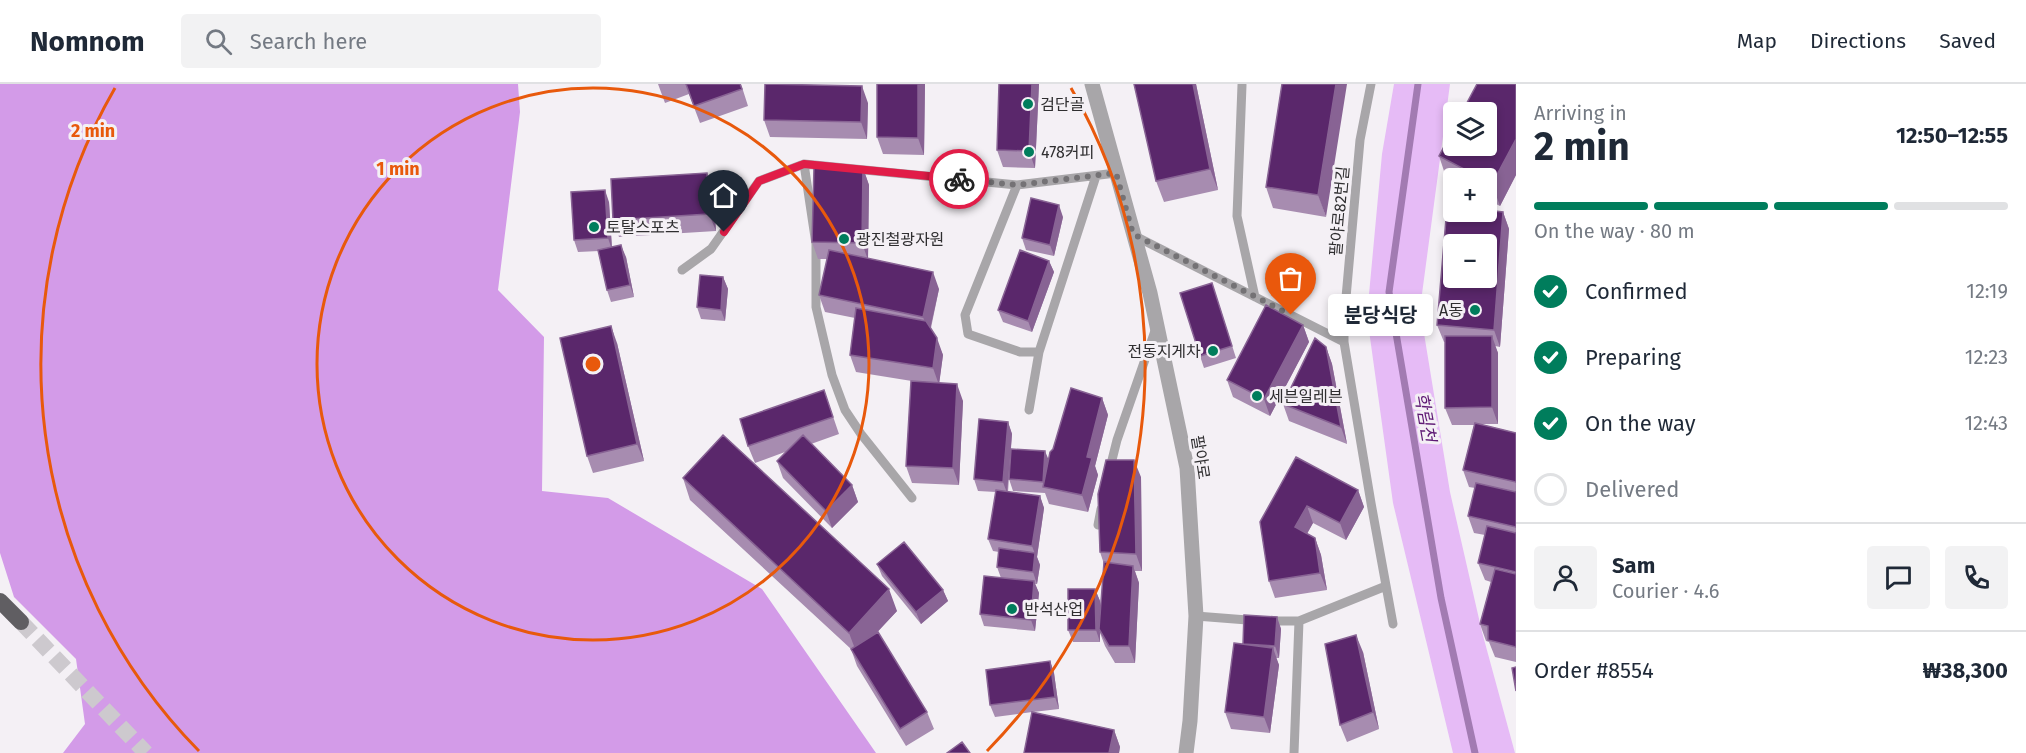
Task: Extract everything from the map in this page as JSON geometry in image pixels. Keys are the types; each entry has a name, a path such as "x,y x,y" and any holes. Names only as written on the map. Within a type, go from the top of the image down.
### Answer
{"highway":[{"path":"0,601 21,622"}],"street":[{"name":"팔야로","path":"1092,84 1157,326 1187,468 1196,616 1186,753"}],"lane":[{"name":"팔야로82번길","path":"1371,84 1360,140 1344,342 1394,624"},
{"path":"1242,85 1237,216 1255,297"},
{"path":"682,270 711,249 759,181 804,164 1017,185 1116,173"},
{"path":"804,164 816,244 816,307 832,375 845,410 855,426 912,498"},
{"path":"1029,410 1039,352 1095,176"},
{"path":"1017,185 964,315 968,334 1020,352 1039,352"},
{"path":"1133,234 1344,342"},
{"path":"1107,482 1116,440 1157,326"},
{"path":"1098,525 1102,504"},
{"path":"1196,616 1260,621 1299,621 1386,586"},
{"path":"1294,753 1299,621"}],"shaded area":[{"path":"0,84 518,84 520,112 498,290 544,337 542,491 608,498 762,589 876,753 63,753 85,724 76,659 14,597 0,553"},
{"path":"1394,84 1450,84 1448,102 1443,102 1443,136 1420,309 1450,492 1482,632 1515,753 1453,753 1393,503 1367,316 1382,154"}],"building":[{"path":"686,84 740,84 742,89 694,106"},
{"path":"765,84 862,86 861,122 764,120"},
{"path":"877,84 918,84 918,138 877,137"},
{"path":"999,84 1032,84 1029,151 997,150"},
{"path":"1134,84 1193,84 1210,169 1156,181"},
{"path":"1282,84 1336,84 1318,195 1266,187"},
{"path":"1477,84 1516,84 1516,139 1497,175 1497,168 1462,168 1439,156 1443,149 1443,156 1497,156 1497,102 1467,102"},
{"name":"광진철광자원","path":"814,167 863,168 862,243 812,242"},
{"path":"707,173 709,214 613,220 611,179"},
{"name":"토탈스포츠","path":"605,190 608,238 574,240 571,192"},
{"path":"1031,198 1059,205 1050,245 1022,238"},
{"path":"1497,211 1503,212 1494,330 1437,325 1443,254 1443,288 1497,288 1497,234 1445,234 1446,222 1497,222"},
{"path":"621,245 630,285 607,290 598,250"},
{"path":"829,250 933,272 923,317 819,295"},
{"path":"1020,250 1049,261 1028,321 998,310"},
{"path":"700,275 723,277 721,310 697,307"},
{"path":"1212,283 1232,346 1200,356 1180,293"},
{"path":"1266,305 1303,325 1264,399 1227,380"},
{"path":"856,308 926,321 937,338 933,368 850,355"},
{"path":"611,326 637,444 587,456 560,338"},
{"path":"1445,336 1492,336 1492,407 1445,408"},
{"path":"1315,338 1326,347 1341,427 1283,404"},
{"path":"911,381 957,384 953,468 906,466"},
{"path":"1071,388 1102,398 1087,457 1092,458 1082,495 1043,487 1050,452 1053,449"},
{"path":"824,390 833,417 748,446 740,419"},
{"path":"979,419 1008,422 1003,482 974,479"},
{"path":"1475,423 1516,433 1516,482 1463,470"},
{"path":"723,435 889,589 849,633 683,478"},
{"path":"803,435 852,485 826,511 777,461"},
{"path":"1011,449 1045,451 1043,482 1009,479"},
{"path":"1296,457 1358,490 1340,523 1307,506 1295,527 1315,538 1320,573 1269,581 1260,522"},
{"path":"1106,460 1134,460 1136,554 1100,552 1098,494"},
{"path":"1476,483 1516,492 1516,527 1468,516"},
{"path":"996,490 1040,496 1032,546 988,539"},
{"path":"1487,526 1516,533 1516,572 1478,563"},
{"path":"904,542 943,590 916,612 877,564"},
{"path":"999,548 1035,553 1033,572 997,567"},
{"path":"1104,562 1133,566 1129,646 1109,646 1099,629"},
{"path":"1495,569 1516,574 1516,647 1488,640 1488,626 1480,624"},
{"name":"반석산업","path":"984,576 1034,581 1031,620 980,614"},
{"path":"1068,589 1095,589 1096,630 1068,630"},
{"path":"1244,615 1277,617 1275,646 1243,644"},
{"path":"878,632 927,712 900,729 851,649"},
{"path":"1356,635 1373,712 1340,725 1325,644"},
{"path":"1234,643 1273,648 1264,717 1225,712"},
{"path":"1050,661 1055,697 990,705 986,670"},
{"path":"1516,667 1516,691 1512,668"},
{"path":"1032,712 1114,730 1109,753 1024,753"},
{"path":"962,742 970,753 947,753"}],"waterway":[{"name":"학림천","path":"1418,84 1389,292 1441,598 1475,753"}],"tunnel":[{"path":"21,622 146,753"}],"way so far":[{"path":"959,179 1017,185 1116,173 1133,234 1291,315"}],"place":[{"name":"검단골","path":"1028,104"},
{"name":"478커피","path":"1029,152"},
{"name":"토탈스포츠","path":"594,227"},
{"name":"광진철광자원","path":"844,239"},
{"name":"A동","path":"1475,310"},
{"name":"분당식당","path":"1291,315"},
{"name":"전동지게차","path":"1213,351"},
{"name":"세븐일레븐","path":"1257,396"},
{"name":"반석산업","path":"1012,609"}],"route":[{"path":"724,232 759,181 804,164 959,179"}]}
